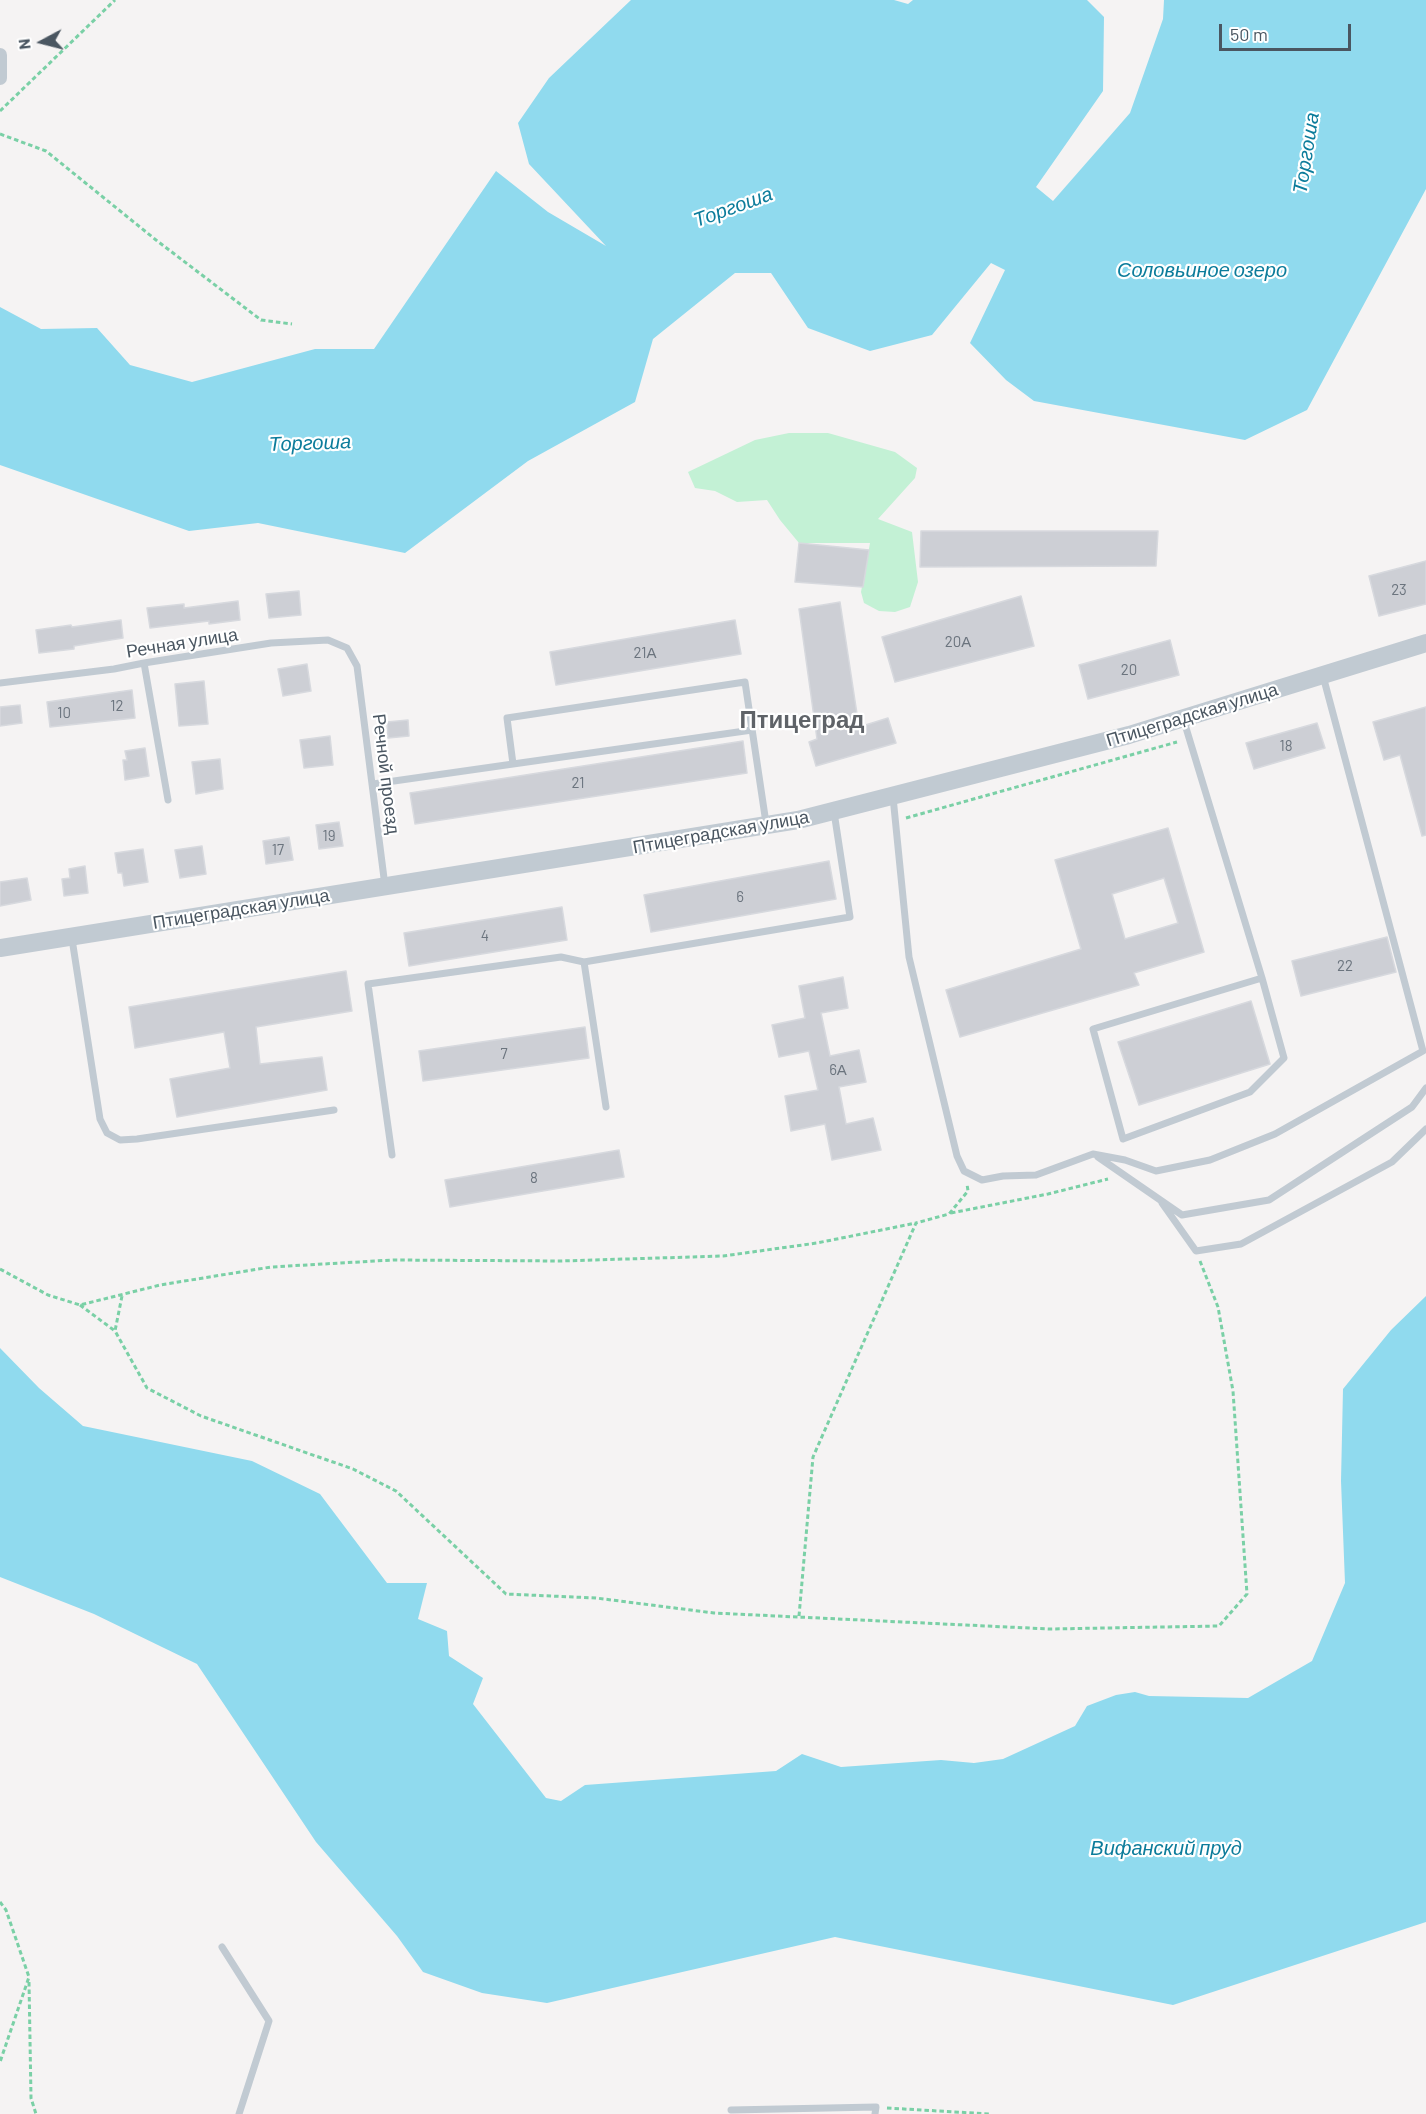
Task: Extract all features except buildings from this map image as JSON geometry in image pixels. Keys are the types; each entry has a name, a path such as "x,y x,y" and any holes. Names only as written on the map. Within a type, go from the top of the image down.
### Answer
{"street":[{"path":"0,55 0,78"},
{"name":"Птицеградская улица","path":"0,948 767,825 834,812 1077,749 1426,643"}],"lane":[{"name":"Речная улица","path":"0,683 114,669 271,644 328,640 347,648 357,666"},
{"path":"144,663 168,801"},
{"name":"Речной проезд","path":"357,666 385,886"},
{"path":"893,797 909,957 957,1156 964,1171 982,1180 1003,1176 1036,1175 1093,1154 1125,1160 1156,1171 1210,1160 1275,1134 1425,1054 1323,675"},
{"path":"513,764 507,718 745,681 767,825"},
{"path":"1183,718 1263,978 1284,1058 1250,1092 1123,1139 1093,1029 1263,978"},
{"path":"373,784 752,730"},
{"path":"392,1155 368,984 561,957 584,962 850,917 834,812"},
{"path":"72,936 100,1119 107,1133 120,1140 137,1139 334,1110"},
{"path":"584,962 606,1107"},
{"path":"1093,1154 1182,1215 1269,1200 1412,1107 1426,1088"},
{"path":"1159,1199 1196,1251 1240,1244 1392,1162 1426,1129"},
{"path":"222,1947 269,2020 239,2114"},
{"path":"731,2110 876,2111"}],"path":[{"path":"0,111 115,0"},
{"path":"0,134 46,150 156,240 261,320 292,324"},
{"path":"896,821 1190,738"},
{"path":"949,1214 968,1191 964,1171"},
{"path":"80,1305 160,1285 271,1267 393,1260 561,1261 723,1256 817,1243 1128,1177"},
{"path":"799,1616 813,1457 916,1223"},
{"path":"0,1269 48,1295 80,1305 115,1331 147,1388 201,1416 353,1469 396,1491 506,1594 596,1598 714,1613 1049,1629 1219,1626 1247,1594 1233,1391 1218,1307 1196,1251"},
{"path":"115,1331 122,1296"},
{"path":"0,1902 6,1910 29,1977 31,2098 36,2114"},
{"path":"0,2062 29,1977"},
{"path":"876,2111 990,2114"}],"green space":[{"path":"789,433 828,433 895,452 917,468 915,478 878,519 912,532 918,582 910,607 895,612 879,611 864,603 861,592 870,543 799,543 767,500 737,502 715,491 695,488 688,472 755,440"}],"water":[{"name":"Соловьиное озеро","path":"631,0 894,0 908,4 913,0 1087,0 1104,17 1103,91 1036,187 1053,201 1130,113 1163,19 1164,0 1426,0 1426,189 1307,410 1245,440 1034,401 1006,380 970,343 1005,270 991,263 932,335 870,351 808,328 771,273 735,273 653,339 635,402 528,461 405,553 258,523 189,531 0,465 0,307 41,329 97,328 130,365 192,382 315,349 374,349 496,171 548,212 606,246 529,164 518,123 549,78"},
{"name":"Вифанский пруд","path":"1426,1296 1426,1922 1173,2005 835,1937 547,2003 482,1993 423,1972 397,1936 316,1842 197,1664 94,1614 0,1577 0,1348 39,1388 83,1426 252,1461 320,1494 387,1583 427,1583 418,1619 447,1631 449,1656 483,1678 473,1704 546,1798 561,1801 585,1785 776,1771 802,1754 841,1767 941,1760 974,1763 1003,1759 1075,1726 1087,1706 1116,1695 1135,1692 1149,1696 1248,1698 1312,1661 1345,1583 1341,1481 1343,1389 1391,1330"}],"district":[{"name":"Птицеград","path":"802,720"}],"water label":[{"name":"Торгоша","path":"1306,153"},
{"name":"Торгоша","path":"733,207"},
{"name":"Торгоша","path":"310,443"}]}
